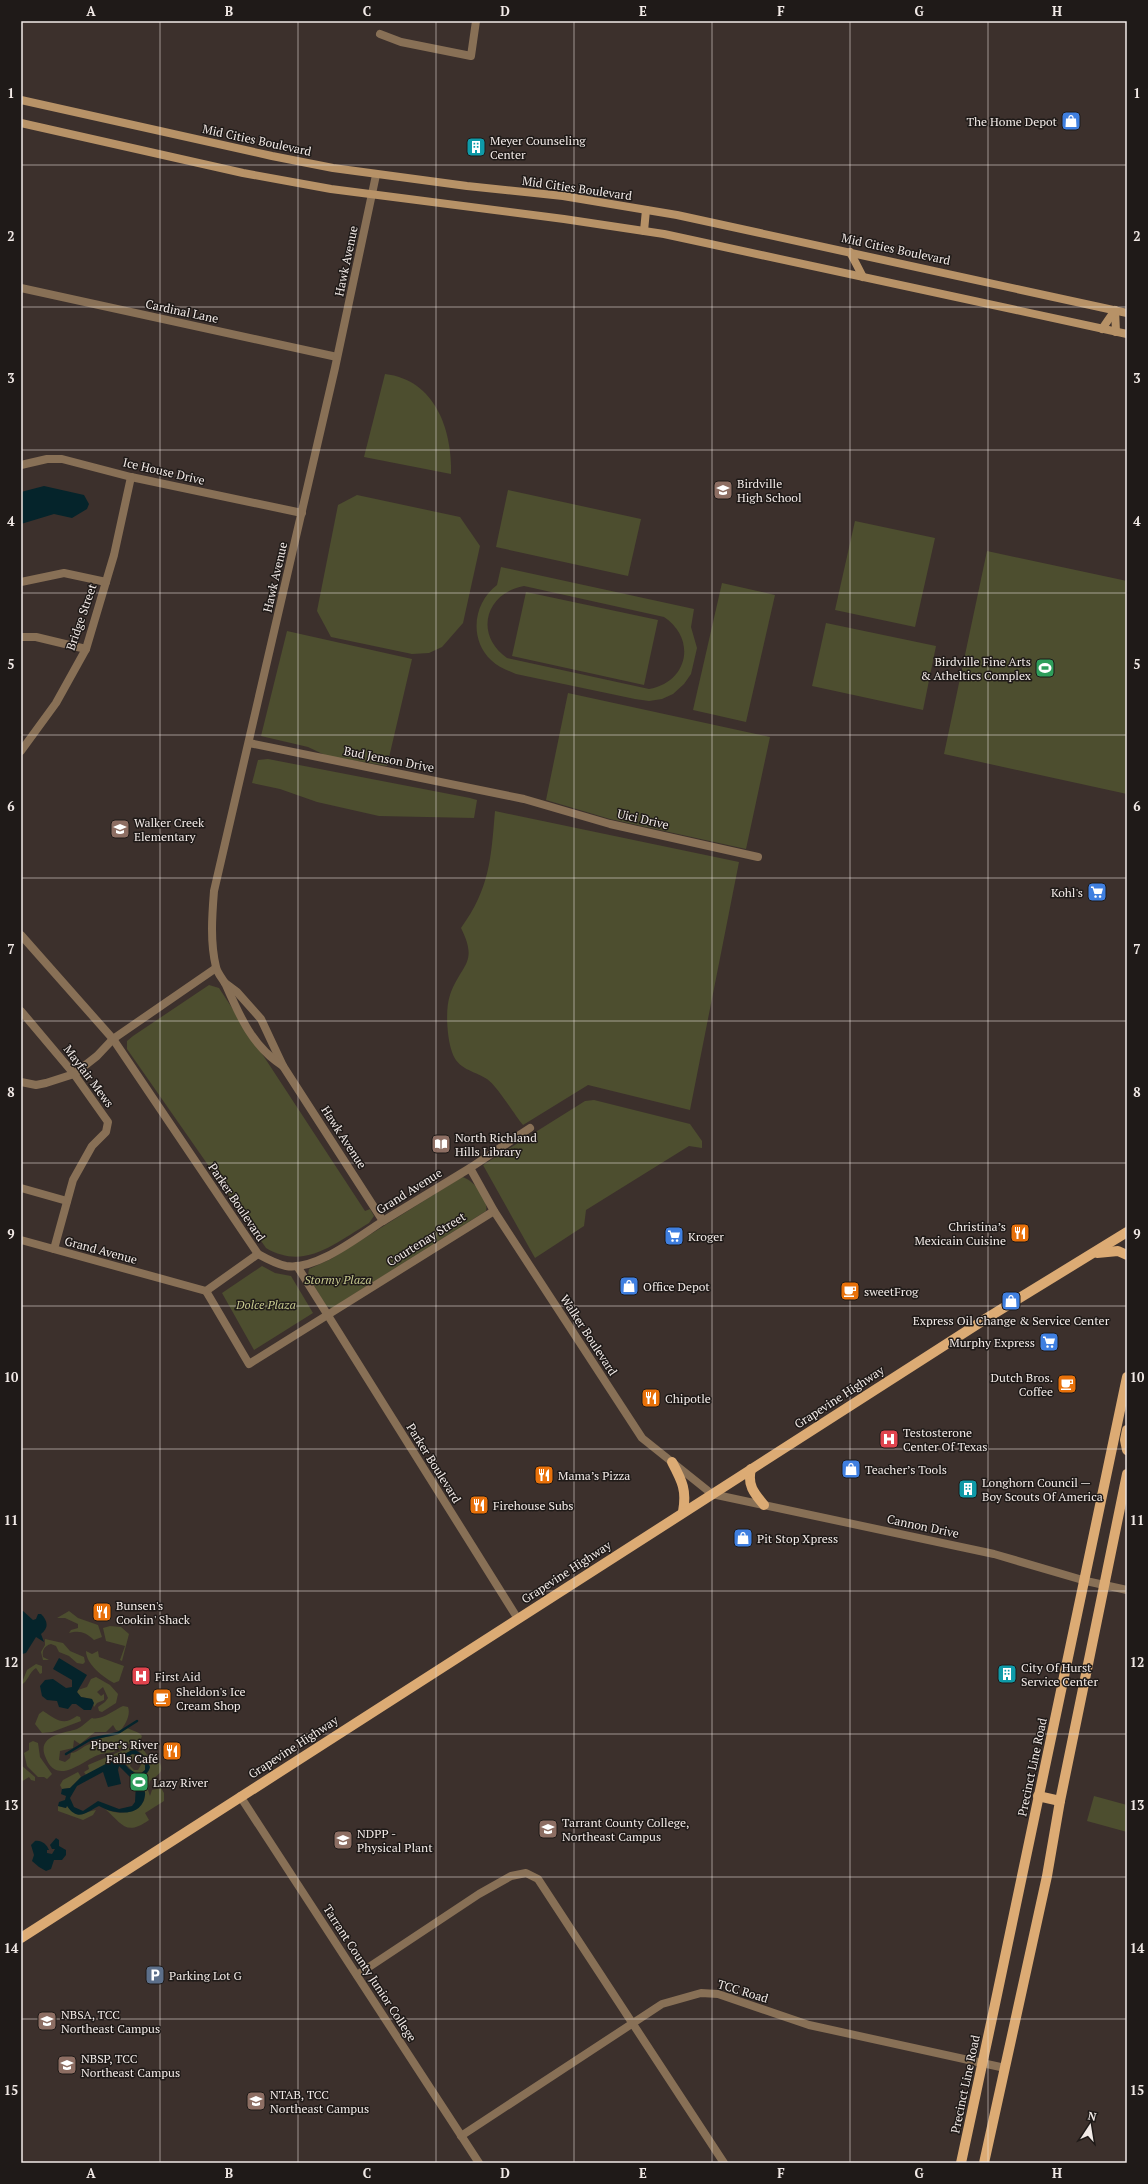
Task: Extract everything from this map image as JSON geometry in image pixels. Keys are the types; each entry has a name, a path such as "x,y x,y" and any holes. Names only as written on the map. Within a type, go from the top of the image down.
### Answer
{"main road":[{"name":"Mid Cities Boulevard","path":"21,100 272,156 376,174 563,196 756,231 1127,313"},
{"path":"21,123 242,173 373,195 644,231 1127,334"},
{"path":"644,231 646,210"},
{"path":"850,252 863,277"},
{"path":"1102,329 1115,310"},
{"path":"1115,310 1116,332"},
{"name":"Grapevine Highway","path":"21,1938 990,1316 1127,1232"},
{"path":"1086,1257 1102,1251 1118,1251 1127,1255"},
{"name":"Precinct Line Road","path":"961,2163 1038,1796 1123,1416 1127,1377"},
{"path":"1127,1430 1125,1440 1127,1450"},
{"path":"672,1462 684,1486 686,1496 683,1512"},
{"path":"751,1469 749,1481 752,1492 764,1505"},
{"path":"984,2163 1047,1876 1060,1801 1127,1474"},
{"path":"1038,1796 1060,1801"}],"street":[{"path":"380,34 401,42 471,56 476,21"},
{"name":"Hawk Avenue","path":"283,1066 268,1057 256,1043 236,1010 225,983 216,968 211,930 214,891 302,513 373,195 376,174"},
{"name":"Cardinal Lane","path":"21,288 337,357"},
{"name":"Ice House Drive","path":"21,465 54,458 131,477 302,513"},
{"name":"Bridge Street","path":"21,751 56,703 86,649 106,582 131,477"},
{"path":"21,582 64,574 106,582"},
{"path":"21,637 36,637 86,649"},
{"name":"Bud Jenson Drive","path":"249,743 524,799"},
{"name":"Uici Drive","path":"524,799 610,824 758,857"},
{"name":"Parker Boulevard","path":"21,935 113,1039 258,1254 274,1262 297,1266 518,1619"},
{"path":"21,1082 36,1084 46,1083 74,1074 97,1056 113,1039 216,968"},
{"name":"Hawk Avenue","path":"225,983 237,992 261,1019 283,1066 383,1221"},
{"name":"Mayfair Mews","path":"21,1012 74,1074 98,1105 108,1122 106,1132 92,1146 80,1165 67,1201 54,1249"},
{"name":"Grand Avenue","path":"297,1266 312,1263 328,1255 470,1168 530,1128"},
{"name":"Walker Boulevard","path":"470,1168 494,1211 642,1438 712,1494"},
{"path":"21,1188 67,1201"},
{"name":"Courtenay Street","path":"206,1291 249,1364 494,1211"},
{"name":"Grand Avenue","path":"21,1240 206,1291"},
{"path":"206,1291 258,1254"},
{"name":"Cannon Drive","path":"712,1494 994,1554 1086,1581 1127,1590"},
{"name":"Tarrant County Junior College","path":"240,1796 479,2163"},
{"path":"358,1975 479,1894 511,1876 526,1873 538,1879 547,1890 724,2163"},
{"name":"TCC Road","path":"461,2136 662,2004 700,1993 718,1994 809,2025 1005,2068"}],"green space":[{"path":"385,374 402,378 417,386 428,396 437,409 444,424 448,440 451,457 451,474 364,457"},
{"path":"508,490 641,519 628,576 496,547"},
{"path":"357,495 460,517 480,546 463,623 442,647 429,653 412,654 331,637 317,611 338,505"},
{"path":"855,521 935,538 915,627 835,610"},
{"name":"Birdville Fine Arts & Atheltics Complex","path":"987,551 1127,581 1127,794 944,754"},
{"path":"501,567 694,609 691,627 697,648 691,674 684,684 673,694 662,699 649,701 516,674 506,670 491,660 484,651 479,642 477,632 477,621 483,601 497,585","holes":["524,586 664,617 674,626 681,637 684,648 684,659 680,669 672,678 662,685 649,689 507,658 497,649 490,638 488,627 488,616 500,597 511,590"]},
{"path":"722,583 775,595 746,722 693,710"},
{"path":"526,592 658,620 644,685 512,656"},
{"path":"826,623 936,646 923,710 812,686"},
{"path":"287,631 412,659 387,766 327,756 308,747 261,736"},
{"path":"568,693 770,737 746,849 610,819 546,800"},
{"path":"268,759 477,800 474,818 379,816 317,802 280,789 252,783 258,760"},
{"path":"495,811 739,862 690,1110 588,1085 523,1125 487,1079 466,1069 458,1063 450,1046 447,1015 448,1001 468,957 466,940 461,928 471,913 483,886 490,858"},
{"path":"209,985 219,988 365,1211 370,1209 374,1216 369,1223 332,1246 319,1252 294,1257 280,1254 266,1248 127,1049 127,1041 133,1036"},
{"path":"594,1100 690,1124 702,1141 702,1148 689,1146 586,1210 584,1226 535,1258 483,1165 585,1101"},
{"name":"Stormy Plaza","path":"462,1177 471,1182 483,1196 486,1211 332,1308 326,1306 308,1275 309,1269 331,1259"},
{"name":"Dolce Plaza","path":"262,1266 275,1273 291,1276 313,1313 254,1350 222,1293"},
{"path":"69,1611 78,1618 98,1625 102,1637 94,1640 82,1632 69,1633 71,1630 78,1628 78,1624 65,1618 57,1618"},
{"path":"110,1626 121,1627 129,1634 122,1661 120,1660 125,1646 106,1641 103,1628"},
{"path":"45,1639 63,1643 70,1651 84,1657 85,1662 83,1664 77,1663 69,1656 59,1652 56,1646 51,1644 45,1647 43,1652 43,1657 49,1660 43,1660 41,1652 45,1645"},
{"path":"86,1651 92,1654 98,1651 99,1657 124,1666 119,1681 114,1683 100,1674 89,1661"},
{"path":"36,1664 42,1666 42,1673 40,1674 36,1668 21,1685 27,1670"},
{"path":"96,1677 110,1685 118,1694 116,1703 102,1712 99,1711 98,1707 108,1698 103,1687 97,1692 101,1696 104,1694 104,1700 97,1703 94,1707 92,1699 81,1697 77,1692 78,1690 87,1687 91,1679"},
{"path":"123,1706 128,1707 129,1713 126,1723 120,1731 116,1730 113,1725 106,1732 95,1732 80,1744 74,1740 73,1748 60,1751 59,1760 65,1762 70,1758 71,1753 90,1744 93,1744 93,1747 98,1746 96,1741 99,1739 114,1736 127,1728 139,1733 142,1736 140,1741 129,1744 113,1752 101,1754 72,1769 64,1771 57,1770 50,1766 45,1756 44,1749 45,1743 48,1739 77,1729 92,1718 96,1719 103,1717"},
{"path":"43,1711 60,1721 68,1721 77,1716 80,1717 81,1721 52,1732 42,1733 35,1724 39,1714"},
{"path":"33,1741 38,1743 40,1757 52,1774 47,1779 44,1777 38,1777 27,1766 24,1753 29,1750 29,1743"},
{"path":"133,1746 143,1749 150,1759 148,1760 137,1749 124,1754 93,1772 86,1775 84,1772 89,1769 88,1765"},
{"path":"135,1754 139,1759 134,1758 131,1761 130,1766 134,1770 138,1770 142,1763 141,1760 145,1765 145,1770 139,1775 135,1774 123,1761 130,1755"},
{"path":"149,1763 160,1763 161,1769 159,1774 150,1781 148,1790 150,1796 152,1790 161,1788 164,1793 164,1801 145,1813 149,1820 141,1825 129,1828 120,1823 105,1809 121,1813 126,1812 135,1808 144,1801 145,1793 143,1781 149,1770"},
{"path":"21,1765 35,1777 35,1781 31,1780 29,1777 21,1782"},
{"path":"78,1772 81,1777 70,1788 62,1789 60,1785 63,1780"},
{"path":"1094,1796 1127,1805 1127,1832 1087,1821"},
{"path":"67,1805 70,1810 82,1814 96,1810 93,1815 83,1820 58,1811 58,1806 66,1808"}],"water":[{"path":"44,486 84,495 89,504 87,509 72,518 54,514 21,524 21,492"},
{"path":"23,1611 33,1620 36,1619 38,1614 41,1614 47,1624 44,1632 41,1634 44,1642 36,1637 26,1653 22,1654 21,1612"},
{"path":"59,1658 87,1675 77,1692 81,1697 92,1699 94,1703 91,1710 84,1710 76,1704 72,1704 68,1709 59,1707 57,1701 47,1700 42,1696 40,1686 45,1680 53,1679 66,1688 72,1687 72,1680 53,1669"},
{"name":"Lazy River","path":"134,1749 146,1757 150,1767 143,1782 145,1795 143,1803 139,1808 133,1811 112,1811 99,1806 87,1813 79,1815 71,1811 67,1806 66,1808 58,1806 59,1802 65,1800 66,1796 61,1794 62,1789 70,1788 81,1777","holes":["132,1754 137,1755 145,1765 145,1770 139,1775 129,1769 123,1762","119,1766 136,1783 135,1802 132,1806 119,1809 98,1801 83,1811 74,1807 70,1798 77,1786 103,1772 108,1787 121,1784 118,1770"]},
{"path":"56,1838 59,1840 59,1846 66,1850 66,1855 62,1860 54,1860 51,1869 46,1871 32,1861 34,1855 31,1845 35,1841 42,1842 49,1850 47,1850 47,1853 52,1854 55,1849 52,1849 50,1845"}],"waterway":[{"path":"66,1754 91,1739 118,1733 137,1721"}],"place":[{"name":"The Home Depot","path":"1071,121"},
{"name":"Meyer Counseling Center","path":"476,147"},
{"name":"Birdville High School","path":"723,490"},
{"name":"Birdville Fine Arts & Atheltics Complex","path":"1045,668"},
{"name":"Walker Creek Elementary","path":"120,829"},
{"name":"Kohl's","path":"1097,892"},
{"name":"North Richland Hills Library","path":"441,1144"},
{"name":"Christina’s Mexicain Cuisine","path":"1020,1233"},
{"name":"Kroger","path":"674,1236"},
{"name":"Office Depot","path":"629,1286"},
{"name":"sweetFrog","path":"850,1291"},
{"name":"Express Oil Change & Service Center","path":"1011,1301"},
{"name":"Murphy Express","path":"1049,1342"},
{"name":"Dutch Bros. Coffee","path":"1067,1384"},
{"name":"Chipotle","path":"651,1398"},
{"name":"Testosterone Center Of Texas","path":"889,1439"},
{"name":"Teacher’s Tools","path":"851,1469"},
{"name":"Mama’s Pizza","path":"544,1475"},
{"name":"Longhorn Council — Boy Scouts Of America","path":"968,1489"},
{"name":"Firehouse Subs","path":"479,1505"},
{"name":"Pit Stop Xpress","path":"743,1538"},
{"name":"Bunsen's Cookin' Shack","path":"102,1612"},
{"name":"City Of Hurst Service Center","path":"1007,1674"},
{"name":"First Aid","path":"141,1676"},
{"name":"Sheldon's Ice Cream Shop","path":"162,1698"},
{"name":"Piper’s River Falls Café","path":"172,1751"},
{"name":"Lazy River","path":"139,1782"},
{"name":"Tarrant County College, Northeast Campus","path":"548,1829"},
{"name":"NDPP - Physical Plant","path":"343,1840"},
{"name":"Parking Lot G","path":"155,1975"},
{"name":"NBSA, TCC Northeast Campus","path":"47,2021"},
{"name":"NBSP, TCC Northeast Campus","path":"67,2065"},
{"name":"NTAB, TCC Northeast Campus","path":"256,2101"}]}
